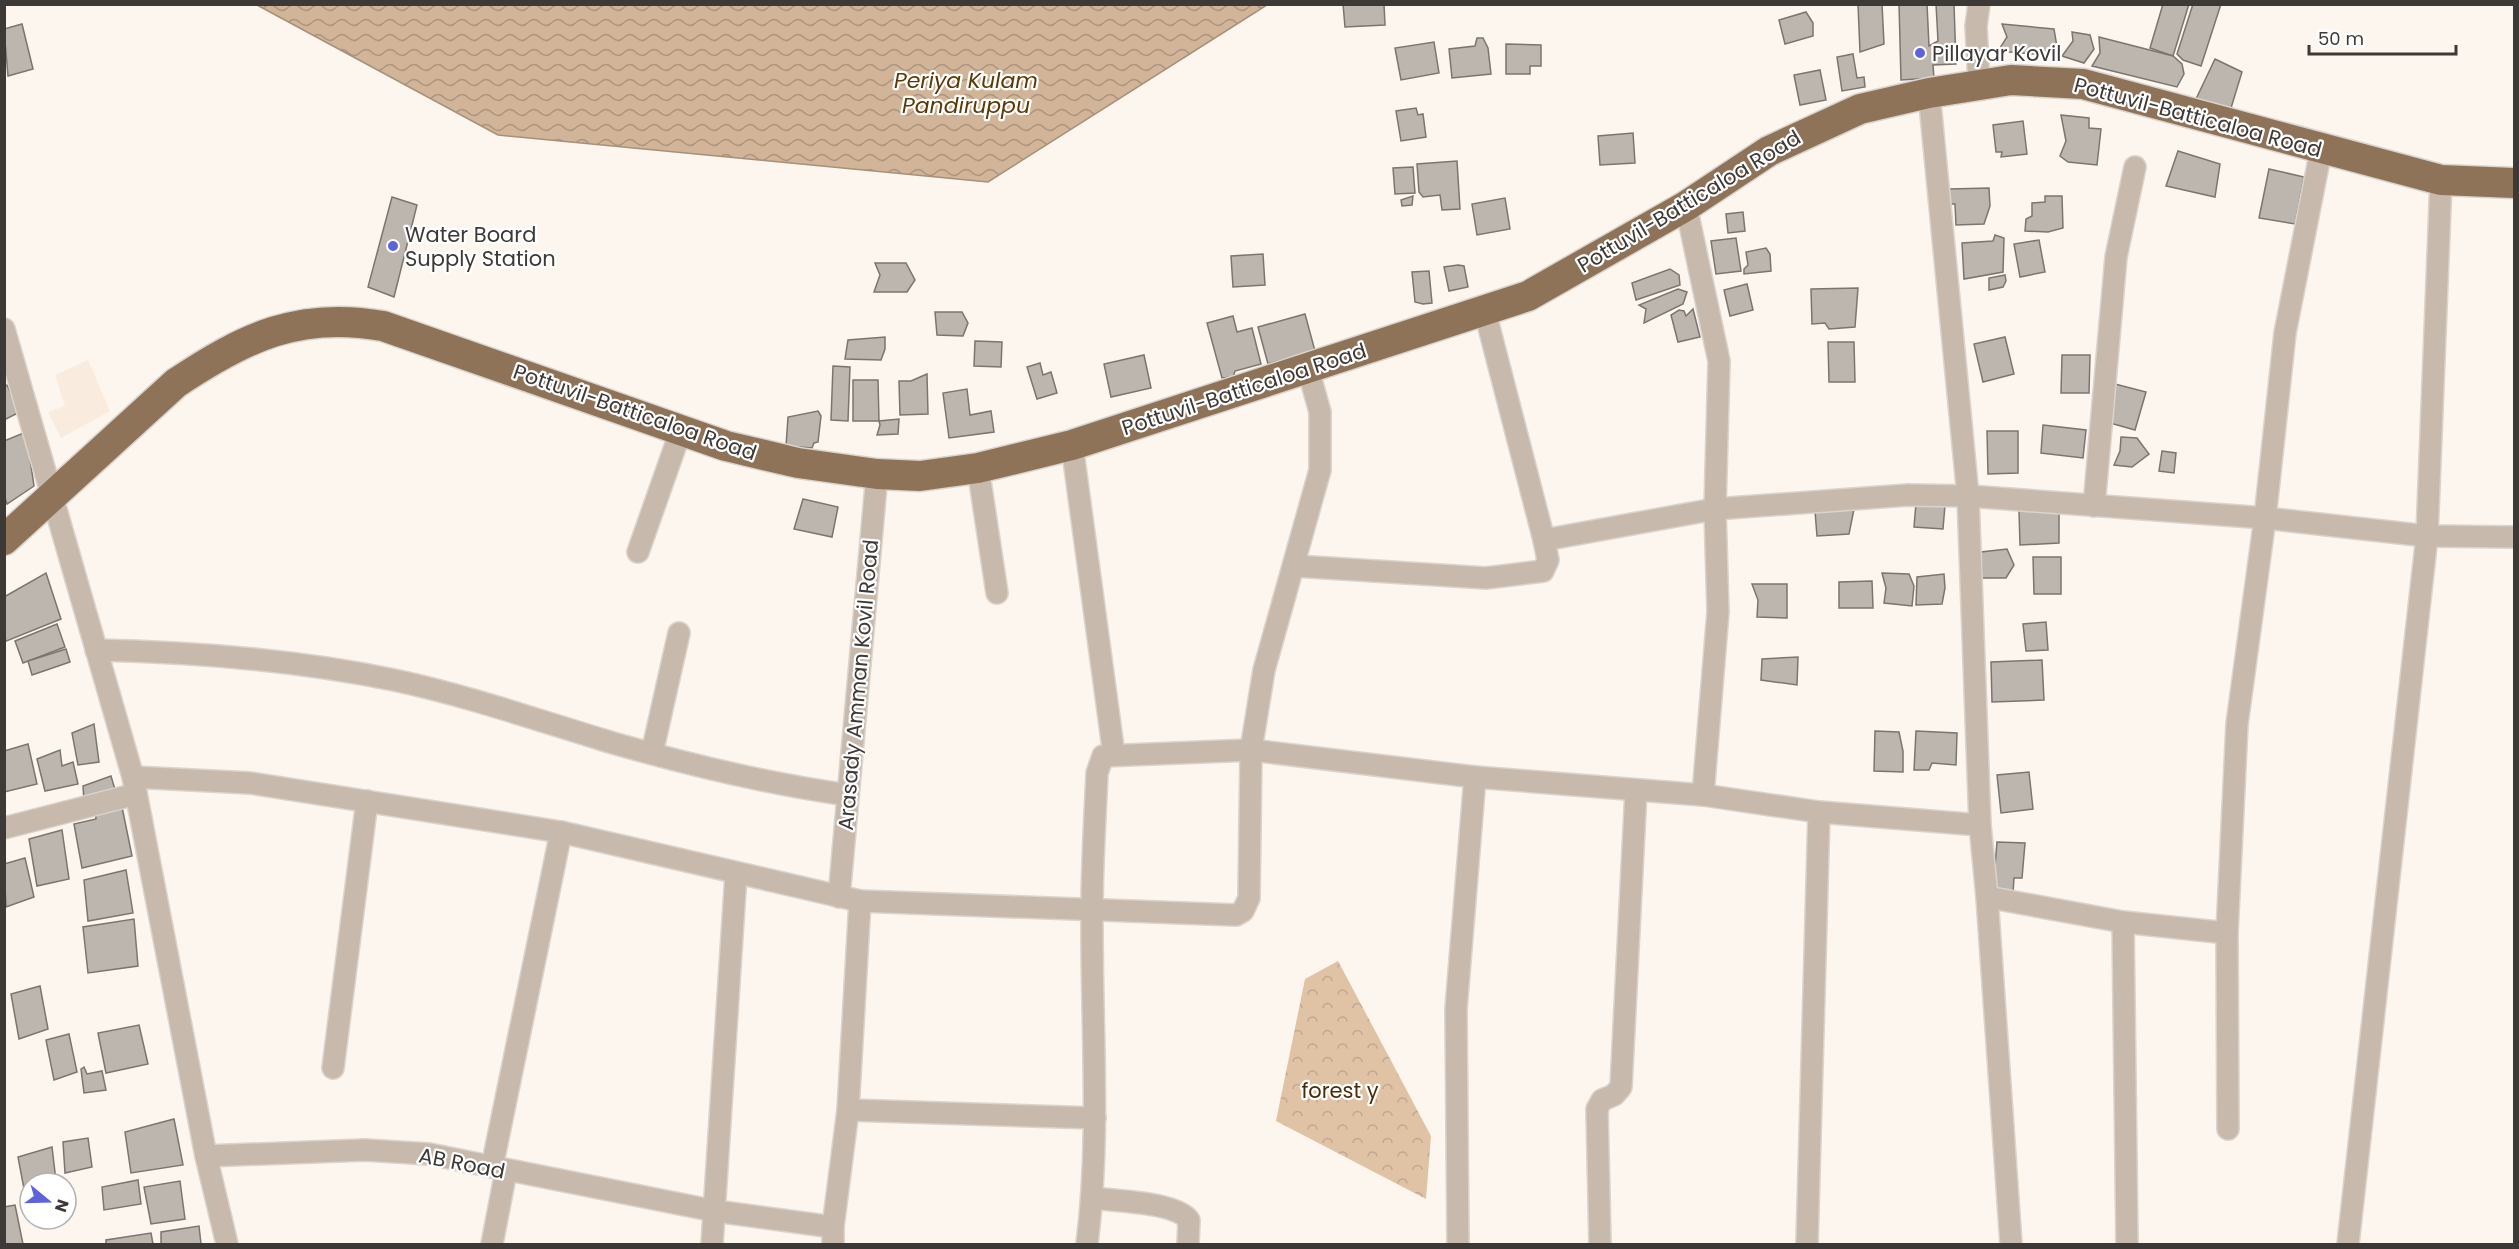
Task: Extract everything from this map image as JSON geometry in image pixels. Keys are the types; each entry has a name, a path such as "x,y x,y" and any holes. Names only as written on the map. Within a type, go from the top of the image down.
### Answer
{"highway":[{"name":"Pottuvil-Batticaloa Road","path":"4,540 176,383 204,364 273,332 320,320 342,320 383,326 726,446 798,463 877,474 920,476 978,468 1072,445 1485,312 1528,296 1686,206 1769,150 1817,126 1860,109 1929,93 2019,80 2083,84 2321,150 2440,180 2514,183"}],"street":[{"path":"1979,4 1976,26 1979,85"},
{"path":"1929,93 1968,496 1980,825 2011,1245"},
{"path":"2228,1129 2227,933 2237,724 2265,518 2285,333 2321,150"},
{"path":"2094,506 2116,258 2135,167"},
{"path":"2348,1245 2427,536 2440,180"},
{"path":"1686,206 1719,361 1715,509 1718,612 1703,795"},
{"path":"1295,566 1486,578 1543,571 1548,560 1544,540 1485,312"},
{"path":"4,329 135,785 206,1156 226,1245"},
{"path":"4,828 135,785 250,783 561,832 849,899 1236,915 1243,911 1249,898 1251,750 1264,670 1295,566 1320,470 1320,412 1308,369"},
{"path":"638,552 681,430"},
{"path":"1072,445 1114,755"},
{"path":"978,468 997,593"},
{"name":"Arasady Amman Kovil Road","path":"833,1236 848,1110 848,795 877,474"},
{"path":"1544,540 1715,509 1908,495 1968,496 2265,518 2427,536 2514,537"},
{"path":"652,753 679,633"},
{"path":"96,650 173,651 280,663 393,680 506,708 652,753 782,786 848,795"},
{"path":"1087,1245 1093,1198 1095,1118 1092,910 1097,773 1103,756 1251,750 1475,777 1703,795 1819,812 1980,825"},
{"path":"1458,1245 1456,1008 1475,777"},
{"path":"1600,1245 1597,1109 1602,1100 1614,1095 1621,1087 1636,790"},
{"path":"333,1068 367,801"},
{"path":"1807,1245 1819,812"},
{"path":"492,1245 499,1169 561,832"},
{"path":"712,1245 736,874"},
{"path":"1987,897 2123,922 2227,933"},
{"path":"2123,922 2127,1245"},
{"path":"848,1110 1095,1118"},
{"name":"AB Road","path":"206,1156 365,1150 429,1154 833,1236"},
{"path":"1093,1198 1167,1208 1180,1212 1189,1220 1188,1245"}],"shaded area":[{"path":"88,360 110,411 61,438 48,412 65,406 55,375"}],"green space":[{"name":"forest y","path":"1338,961 1431,1136 1426,1199 1276,1121 1305,979"}],"water":[{"name":"Periya Kulam Pandiruppu","path":"257,5 1267,5 988,182 498,135"}],"building":[{"path":"1343,4 1384,4 1385,25 1345,27"},
{"path":"1858,4 1882,4 1884,44 1860,52"},
{"path":"1899,4 1927,4 1929,46 1938,41 1936,4 1954,4 1956,64 1933,65 1934,78 1901,80"},
{"path":"2163,4 2189,4 2173,56 2150,48"},
{"path":"2193,4 2221,4 2201,66 2183,60 2177,54"},
{"path":"1806,12 1813,23 1813,36 1785,44 1779,20"},
{"path":"22,24 33,69 8,76 4,29"},
{"path":"2002,24 2054,29 2057,47 2046,55 1998,51 2007,37"},
{"path":"2072,32 2090,35 2094,49 2084,63 2062,56 2073,41"},
{"path":"2099,37 2173,56 2182,64 2184,74 2177,87 2092,66 2100,53"},
{"path":"1477,38 1483,38 1488,48 1491,74 1452,78 1449,49 1475,46"},
{"path":"1434,42 1439,73 1401,80 1395,48"},
{"path":"1506,44 1541,45 1541,66 1530,66 1530,74 1506,74"},
{"path":"1853,54 1857,78 1864,77 1865,87 1842,91 1837,57"},
{"path":"2215,59 2242,72 2231,108 2196,99"},
{"path":"1820,70 1826,100 1800,105 1794,75"},
{"path":"1416,108 1418,115 1423,114 1426,137 1401,141 1396,111"},
{"path":"2061,115 2089,118 2089,128 2101,129 2097,165 2068,162 2060,156 2066,141"},
{"path":"2023,121 2027,154 2001,157 2002,152 1996,152 1993,125"},
{"path":"1633,133 1635,163 1600,165 1598,136"},
{"path":"2178,151 2220,164 2215,197 2166,186"},
{"path":"1457,161 1460,209 1442,210 1440,195 1423,197 1419,192 1417,164"},
{"path":"1413,167 1415,193 1395,194 1393,168"},
{"path":"2269,169 2304,177 2295,224 2259,218"},
{"path":"1989,188 1990,206 1984,224 1956,225 1955,204 1949,204 1949,189"},
{"path":"1413,196 1412,205 1402,206 1401,200"},
{"path":"2045,196 2062,196 2063,228 2048,232 2025,231 2026,219 2032,216 2032,203 2045,202"},
{"name":"Water Board Supply Station","path":"392,197 417,205 394,297 368,287"},
{"path":"1505,198 1510,229 1477,235 1472,204"},
{"path":"1743,212 1745,231 1728,233 1726,214"},
{"path":"1995,235 2004,238 2003,272 1964,279 1962,243 1993,241"},
{"path":"1736,238 1741,271 1716,274 1711,241"},
{"path":"2039,240 2045,272 2020,277 2014,244"},
{"path":"1766,248 1770,254 1771,271 1744,274 1744,269 1748,265 1746,252"},
{"path":"1263,254 1265,285 1233,287 1231,256"},
{"path":"875,263 906,263 915,280 907,292 874,292 880,275"},
{"path":"1464,266 1468,287 1449,291 1444,267"},
{"path":"1670,269 1679,275 1680,285 1636,300 1632,283"},
{"path":"1429,271 1432,303 1415,302 1412,272"},
{"path":"2005,275 2006,281 2003,287 1989,290 1989,278"},
{"path":"1747,284 1753,310 1730,316 1724,290"},
{"path":"1858,288 1855,327 1829,329 1825,323 1812,324 1811,289"},
{"path":"1678,289 1687,292 1683,304 1644,323 1646,309 1639,305"},
{"path":"1693,309 1700,337 1678,342 1671,315 1679,310 1684,311 1686,316"},
{"path":"935,312 962,312 968,323 963,336 937,335"},
{"path":"1305,314 1315,351 1268,364 1258,327"},
{"path":"1233,316 1237,332 1252,328 1261,364 1235,371 1233,377 1222,378 1207,323"},
{"path":"885,337 885,349 881,360 845,359 848,340"},
{"path":"2005,337 2014,374 1983,382 1974,344"},
{"path":"975,341 1002,342 1001,367 974,366"},
{"path":"1828,342 1854,342 1855,382 1829,382"},
{"path":"1144,355 1151,388 1111,397 1104,364"},
{"path":"2062,355 2090,355 2089,393 2061,393"},
{"path":"1040,363 1043,375 1051,372 1057,393 1037,399 1027,367"},
{"path":"833,366 850,367 848,421 831,420"},
{"path":"927,374 928,414 900,415 899,381 911,381"},
{"path":"853,380 878,380 879,421 853,421"},
{"path":"2115,384 2146,392 2135,430 2110,423"},
{"path":"7,385 20,412 4,420 4,387"},
{"path":"967,389 970,415 991,411 994,432 949,438 943,393"},
{"path":"818,411 821,416 818,442 814,443 812,448 786,446 788,417"},
{"path":"899,419 898,434 877,435 879,421"},
{"path":"2043,425 2086,430 2083,458 2041,453"},
{"path":"1987,431 2018,431 2018,473 1988,474"},
{"path":"26,432 34,486 7,504 4,495 4,441"},
{"path":"2121,437 2137,438 2149,454 2132,467 2114,465 2120,451"},
{"path":"2162,451 2176,453 2174,473 2159,471"},
{"path":"803,499 838,507 832,537 794,529"},
{"path":"1916,503 1945,505 1943,529 1914,527"},
{"path":"1854,509 1849,534 1817,536 1815,511"},
{"path":"2059,510 2059,543 2020,545 2019,511"},
{"path":"2007,549 2014,565 2006,578 1982,578 1981,552"},
{"path":"2033,557 2061,557 2061,594 2034,594"},
{"path":"46,573 61,619 4,642 4,597"},
{"path":"1882,573 1909,574 1914,586 1912,606 1884,603 1886,588"},
{"path":"1944,574 1945,588 1942,604 1916,605 1917,577"},
{"path":"1872,581 1873,608 1839,608 1839,582"},
{"path":"1752,584 1787,584 1787,618 1757,617 1758,600"},
{"path":"2046,622 2048,650 2026,651 2023,624"},
{"path":"57,624 65,647 23,663 15,641"},
{"path":"66,649 70,662 32,675 28,661"},
{"path":"1798,657 1797,685 1761,680 1762,659"},
{"path":"2042,660 2044,700 1992,702 1991,662"},
{"path":"94,724 99,762 78,765 72,733"},
{"path":"1875,731 1899,732 1903,751 1903,772 1874,771"},
{"path":"1916,731 1957,733 1956,765 1932,763 1929,770 1914,770"},
{"path":"28,744 37,784 4,792 4,751"},
{"path":"60,750 62,766 73,762 78,784 45,791 37,759"},
{"path":"2029,772 2033,809 2001,813 1997,775"},
{"path":"111,776 116,793 84,801 83,786"},
{"path":"121,802 132,856 82,868 74,824 96,819 95,808"},
{"path":"62,830 69,879 37,886 29,839"},
{"path":"1997,842 2025,843 2022,878 2014,878 2013,893 1993,891"},
{"path":"25,858 34,897 6,907 4,864"},
{"path":"126,870 133,913 88,921 84,880"},
{"path":"134,919 138,966 88,973 83,927"},
{"path":"40,986 48,1029 19,1039 11,994"},
{"path":"139,1025 148,1064 106,1073 98,1033"},
{"path":"69,1034 77,1072 54,1080 46,1040"},
{"path":"84,1067 87,1074 102,1071 106,1090 84,1093 81,1069"},
{"path":"174,1119 183,1165 131,1173 125,1132"},
{"path":"88,1138 92,1167 65,1171 63,1142"},
{"path":"52,1147 55,1171 21,1171 18,1157"},
{"path":"138,1180 141,1204 104,1210 102,1187"},
{"path":"180,1181 185,1219 151,1224 144,1187"},
{"path":"15,1205 18,1231 20,1231 23,1244 4,1244 4,1207"},
{"path":"199,1226 201,1244 161,1244 161,1232"},
{"path":"151,1233 153,1244 106,1244 106,1240"}],"place":[{"name":"Pillayar Kovil","path":"1920,53"},
{"name":"Water Board Supply Station","path":"393,246"}]}
